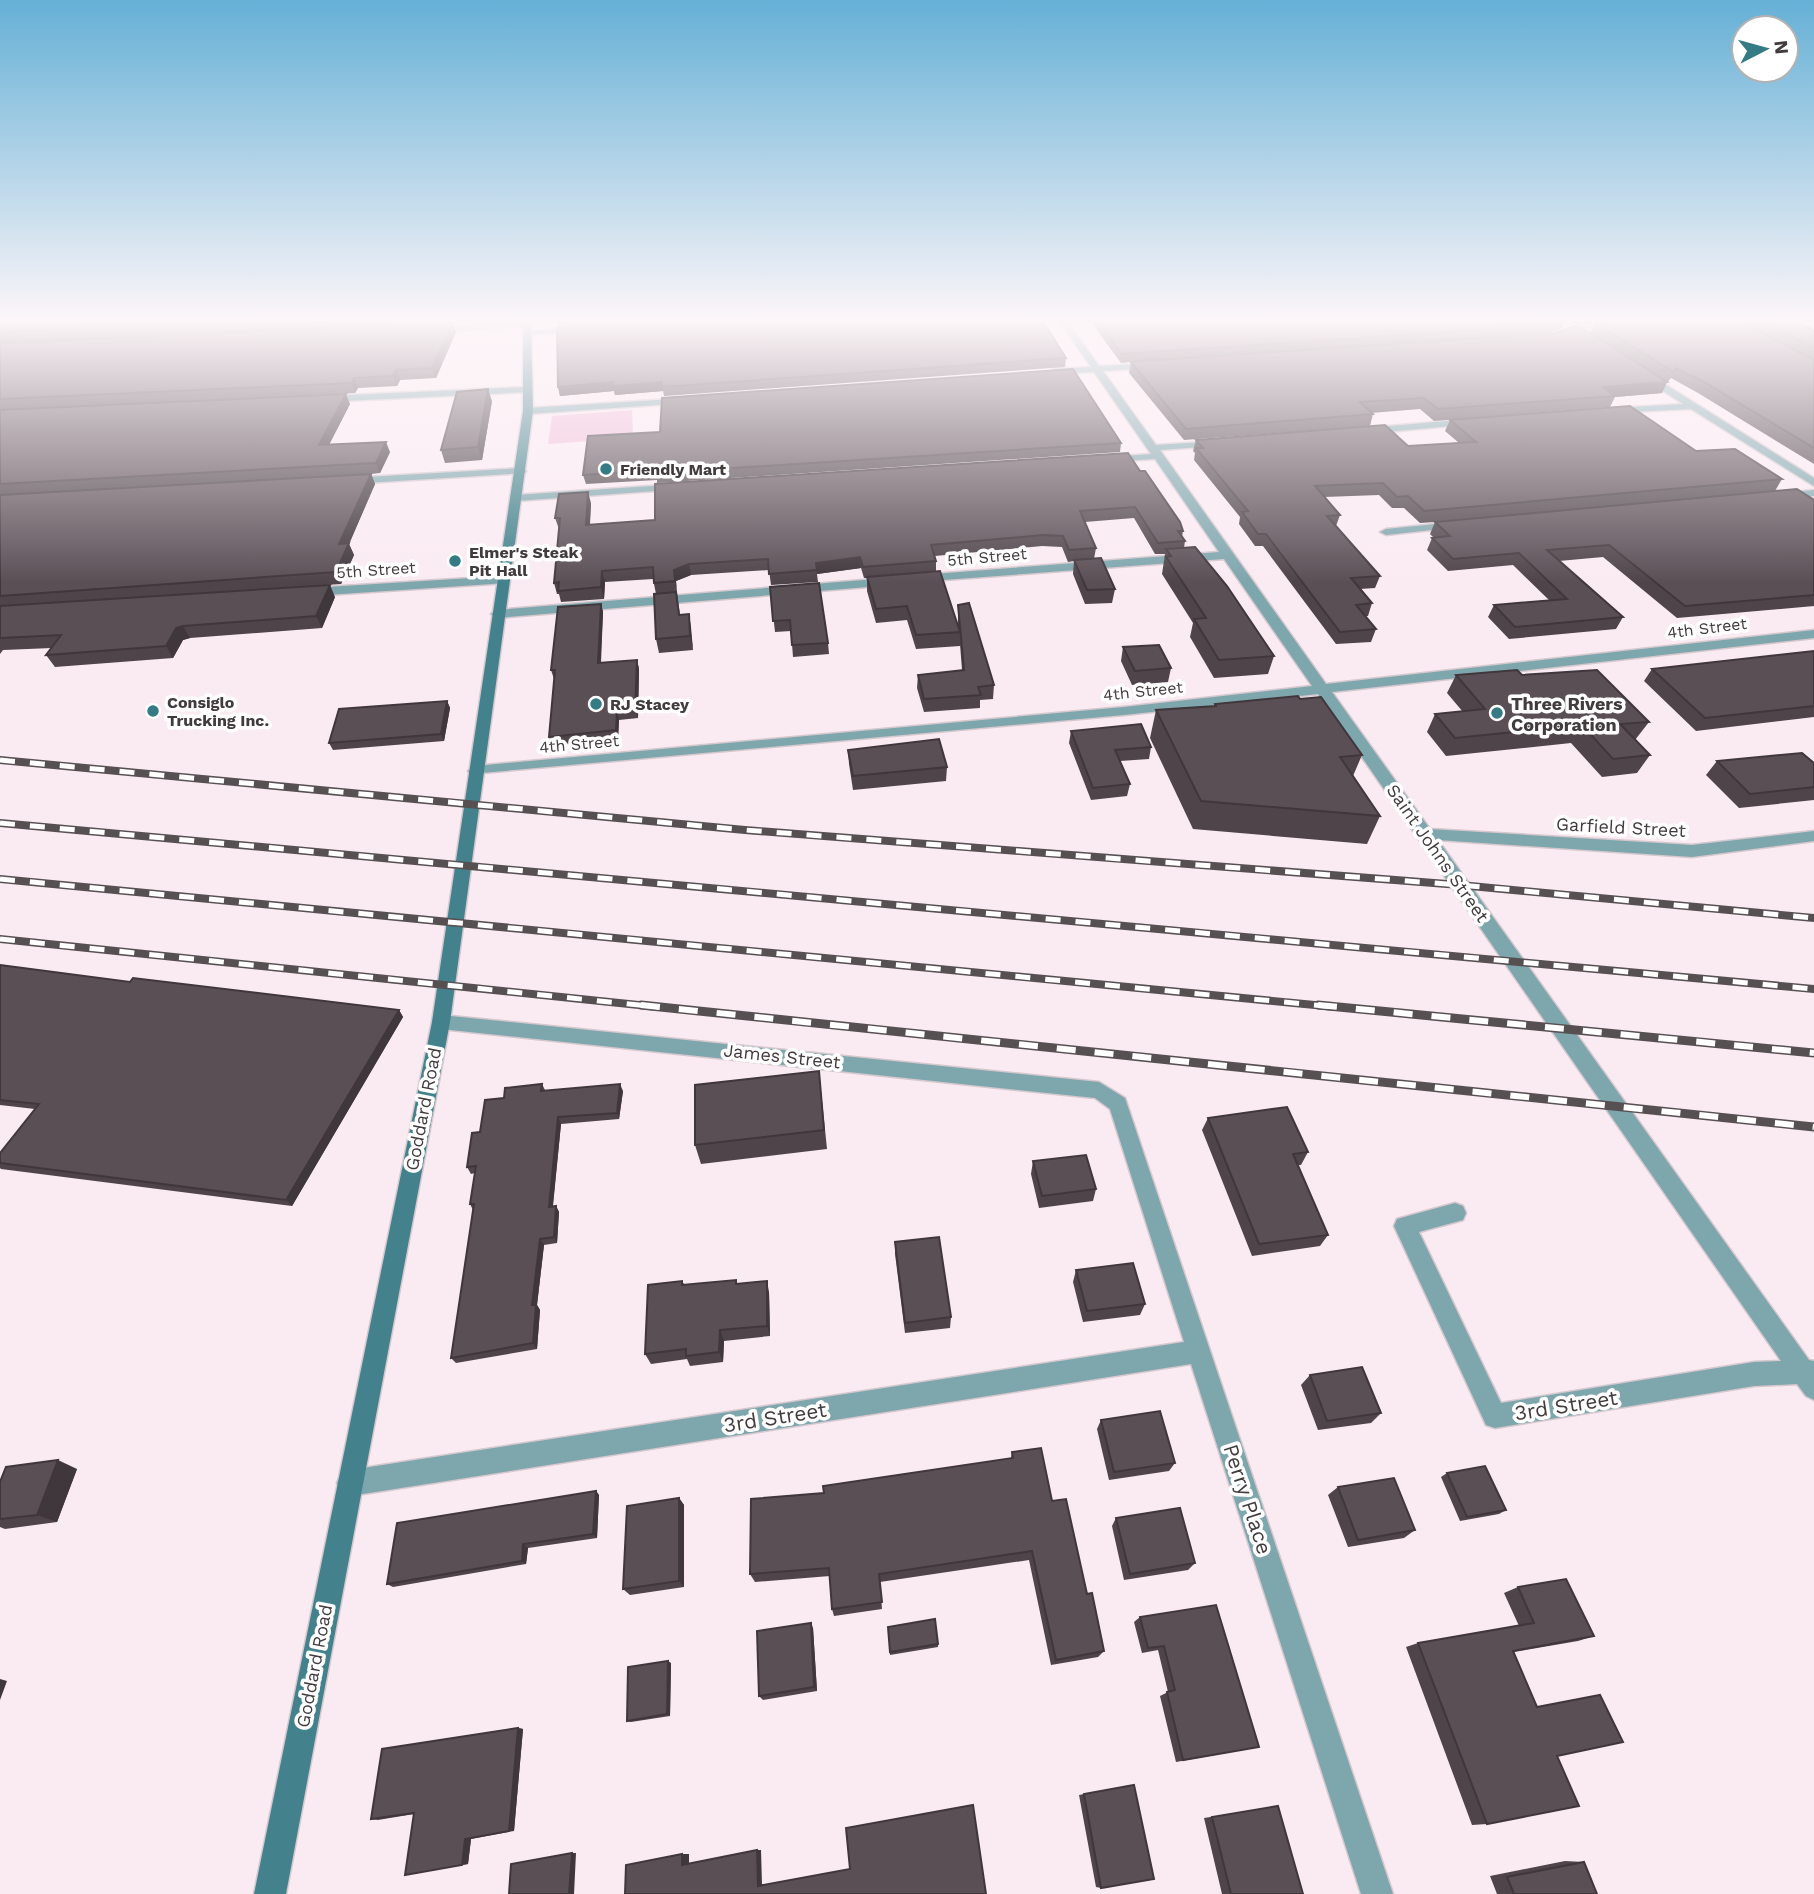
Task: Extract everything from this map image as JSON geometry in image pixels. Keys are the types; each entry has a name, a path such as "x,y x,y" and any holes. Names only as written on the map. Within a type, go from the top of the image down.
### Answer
{"street":[{"name":"Goddard Road","path":"270,1894 441,1022 475,771 521,471 528,406"},
{"path":"528,411 593,406"},
{"name":"Saint Johns Street","path":"1124,406 1811,1378"},
{"path":"1603,412 1686,406"},
{"path":"1693,406 1814,483"},
{"path":"1352,432 1488,421"},
{"path":"1099,460 1229,442"},
{"path":"339,482 521,471"},
{"path":"516,498 687,487"},
{"path":"1770,497 1814,493"},
{"path":"1387,532 1469,524"},
{"name":"5th Street","path":"498,614 1227,555"},
{"name":"5th Street","path":"292,593 503,580"},
{"name":"4th Street","path":"475,771 1323,690 1814,634"},
{"name":"Garfield Street","path":"1425,834 1692,850 1814,836"},
{"name":"James Street","path":"441,1022 1099,1090 1118,1104"},
{"name":"Perry Place","path":"1118,1104 1377,1894"},
{"name":"3rd Street","path":"1455,1213 1405,1226 1495,1416 1754,1374 1811,1378"},
{"name":"3rd Street","path":"350,1483 1199,1352"}],"shaded area":[{"path":"632,410 633,438 548,444 552,416"}],"building":[{"path":"78,406 339,406 319,445 386,442 376,463 0,484 0,410"},
{"path":"453,406 485,406 478,447 441,450"},
{"path":"662,406 1097,406 1121,443 656,473 656,470 583,475 588,436 660,432"},
{"path":"1167,406 1365,406 1373,414 1186,429"},
{"path":"1435,406 1474,406 1438,409"},
{"path":"1631,406 1696,451 1735,449 1782,479 1424,511 1408,496 1397,497 1383,483 1315,486 1340,515 1327,516 1380,576 1351,578 1372,603 1356,605 1376,629 1340,632 1266,534 1258,534 1242,512 1248,511 1196,448 1203,448 1196,440 1385,425 1408,446 1476,442 1450,420"},
{"path":"1745,406 1814,406 1814,448"},
{"path":"1128,453 1140,471 1145,471 1180,522 1183,531 1178,531 1185,541 1158,543 1135,507 1080,511 1096,548 1069,550 1063,536 1043,535 931,545 936,561 863,567 860,557 816,563 817,570 769,574 768,559 689,564 674,570 675,581 654,583 653,567 602,571 601,587 558,591 559,582 554,583 560,518 555,518 559,494 588,492 586,525 655,520 655,484"},
{"path":"371,474 339,544 349,543 336,572 0,596 0,495"},
{"path":"1797,489 1814,500 1814,595 1685,606 1609,545 1547,550 1623,617 1515,627 1494,605 1567,599 1519,553 1453,559 1432,538 1450,536 1435,522"},
{"path":"1195,547 1227,586 1274,656 1219,660 1194,619 1206,618 1166,557 1171,556 1166,549"},
{"path":"1101,558 1115,589 1087,590 1074,560"},
{"path":"940,571 960,632 916,635 907,606 876,609 867,577"},
{"path":"819,583 828,643 792,645 790,620 773,621 770,587"},
{"path":"330,585 316,616 183,626 176,628 166,646 46,655 61,635 0,638 0,606"},
{"path":"676,592 679,615 689,614 690,636 656,639 654,594"},
{"path":"969,603 994,685 978,687 981,695 924,699 918,675 964,670 958,605"},
{"path":"601,604 598,663 637,660 635,709 617,711 616,730 549,737 555,670 551,670 558,607"},
{"path":"1159,645 1171,668 1135,671 1123,647"},
{"path":"1814,651 1814,706 1705,718 1652,669"},
{"path":"1517,670 1522,675 1597,670 1649,722 1620,724 1650,755 1613,759 1582,725 1455,738 1435,714 1485,709 1456,675"},
{"path":"1298,696 1300,699 1321,697 1362,755 1340,757 1380,816 1201,801 1156,710"},
{"path":"447,701 441,734 329,743 339,709"},
{"path":"1141,724 1151,747 1115,750 1130,784 1093,788 1071,731"},
{"path":"939,739 947,767 853,776 848,750"},
{"path":"1802,753 1814,763 1814,787 1750,794 1717,761"},
{"path":"0,965 130,982 133,978 399,1010 286,1200 0,1163 0,1153 39,1104 0,1100"},
{"path":"819,1071 824,1130 695,1145 695,1085"},
{"path":"542,1084 541,1091 620,1084 617,1113 558,1117 549,1207 556,1206 554,1237 540,1239 532,1305 536,1305 533,1343 451,1358 474,1204 470,1204 476,1166 467,1167 472,1133 480,1132 485,1100 504,1098 505,1088"},
{"path":"1287,1107 1308,1152 1293,1154 1328,1235 1259,1244 1208,1118"},
{"path":"1086,1155 1096,1189 1042,1196 1033,1161"},
{"path":"939,1237 951,1317 905,1323 895,1242"},
{"path":"1133,1263 1145,1304 1087,1311 1076,1270"},
{"path":"736,1280 736,1284 767,1281 767,1326 720,1330 719,1352 686,1356 686,1349 645,1354 648,1285"},
{"path":"1362,1367 1381,1413 1327,1421 1310,1375"},
{"path":"1160,1411 1175,1463 1114,1472 1101,1420"},
{"path":"1041,1448 1052,1501 1066,1499 1087,1594 1092,1593 1104,1651 1056,1660 1032,1551 879,1574 882,1602 832,1609 829,1568 750,1574 751,1499 824,1493 823,1486 1013,1458 1012,1452"},
{"path":"58,1460 37,1515 0,1519 0,1482 6,1467"},
{"path":"1485,1466 1506,1510 1467,1517 1447,1473"},
{"path":"1394,1478 1415,1530 1358,1540 1338,1487"},
{"path":"596,1491 593,1534 523,1544 522,1561 387,1584 397,1523"},
{"path":"679,1498 679,1581 623,1589 627,1506"},
{"path":"1180,1508 1195,1563 1130,1574 1116,1518"},
{"path":"1566,1579 1594,1636 1513,1651 1537,1707 1600,1695 1623,1742 1557,1756 1579,1806 1487,1824 1418,1643 1534,1623 1518,1587"},
{"path":"1216,1605 1259,1747 1183,1760 1167,1692 1175,1690 1164,1646 1148,1648 1140,1617"},
{"path":"935,1619 938,1644 890,1652 888,1627"},
{"path":"811,1623 814,1687 759,1696 757,1631"},
{"path":"668,1661 667,1714 627,1721 628,1667"},
{"path":"518,1728 509,1831 465,1839 462,1865 405,1875 414,1813 371,1819 382,1749"},
{"path":"1134,1785 1154,1879 1101,1888 1084,1794"},
{"path":"973,1805 986,1894 625,1894 626,1865 682,1854 682,1865 757,1850 758,1886 850,1869 846,1828"},
{"path":"1278,1806 1303,1894 1231,1894 1212,1817"},
{"path":"572,1853 569,1894 509,1894 511,1864"},
{"path":"1584,1862 1597,1894 1514,1894 1507,1877"}],"railway":[{"path":"0,760 745,830 1460,885 1814,918"},
{"path":"0,823 1814,989"},
{"path":"0,879 1336,1007"},
{"path":"0,939 658,1007"},
{"path":"641,1005 1814,1127"},
{"path":"1318,1005 1814,1053"}],"place":[{"name":"Friendly Mart","path":"606,469"},
{"name":"Elmer's Steak Pit Hall","path":"455,561"},
{"name":"RJ Stacey","path":"596,704"},
{"name":"Consiglo Trucking Inc.","path":"153,711"},
{"name":"Three Rivers Corporation","path":"1497,713"}]}
